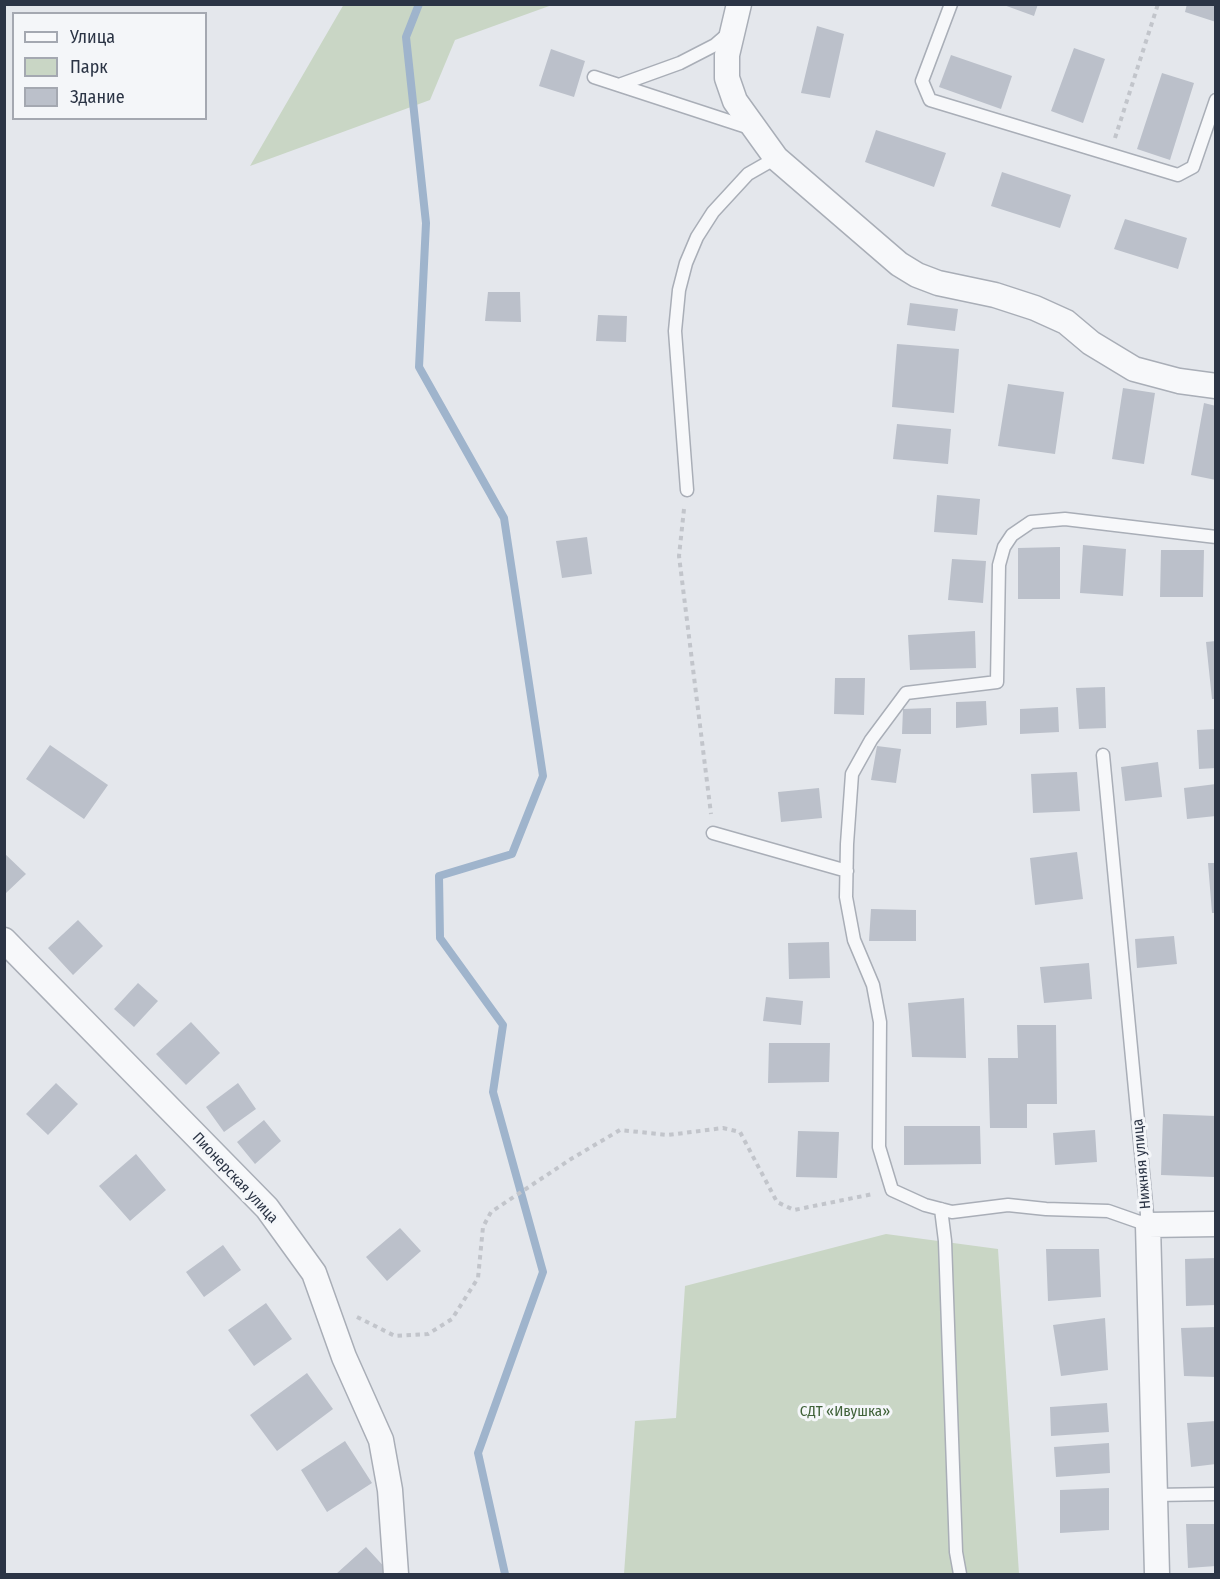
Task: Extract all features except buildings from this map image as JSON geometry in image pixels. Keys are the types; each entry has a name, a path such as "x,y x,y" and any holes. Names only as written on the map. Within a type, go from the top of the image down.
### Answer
{"street":[{"path":"739,4 727,55 727,78 735,101 776,158 899,264 917,276 938,283 995,295 1035,308 1066,322 1091,343 1134,369 1179,381 1215,386"},
{"name":"Пионерская улица","path":"4,940 267,1208 314,1273 344,1357 381,1440 390,1490 396,1575"},
{"path":"1148,1225 1215,1224"},
{"name":"Нижняя улица","path":"1148,1225 1157,1575"}],"lane":[{"path":"951,4 922,81 930,100 1178,175 1192,167 1215,100"},
{"path":"619,85 680,63 715,45 733,29"},
{"path":"594,77 754,129"},
{"path":"687,490 675,331 679,290 686,263 697,237 713,212 748,174 776,158"},
{"path":"1148,1225 1108,1211 1008,1205 952,1212 925,1205 892,1190 879,1147 880,1022 873,985 854,940 846,897 852,774 871,740 906,693 997,682 999,565 1004,547 1012,535 1031,522 1065,519 1215,537"},
{"name":"Нижняя улица","path":"1103,755 1148,1225"},
{"path":"713,833 847,871"},
{"path":"941,1209 945,1241 956,1552 960,1575"},
{"path":"1154,1495 1215,1494"}],"path":[{"path":"1110,154 1158,4"},
{"path":"687,490 679,556 713,833"},
{"path":"327,1310 353,1316 395,1336 428,1334 452,1319 478,1278 483,1227 491,1212 620,1130 668,1136 723,1128 740,1132 777,1202 794,1210 892,1190"}],"green space":[{"path":"344,4 552,5 455,40 430,100 250,166"},
{"name":"СДТ «Ивушка»","path":"886,1234 998,1249 1019,1574 624,1574 635,1421 676,1418 685,1286"}],"waterway":[{"path":"419,4 406,37 426,223 419,367 504,518 543,776 512,854 439,876 440,938 503,1025 493,1092 543,1272 478,1453 505,1574"}]}
